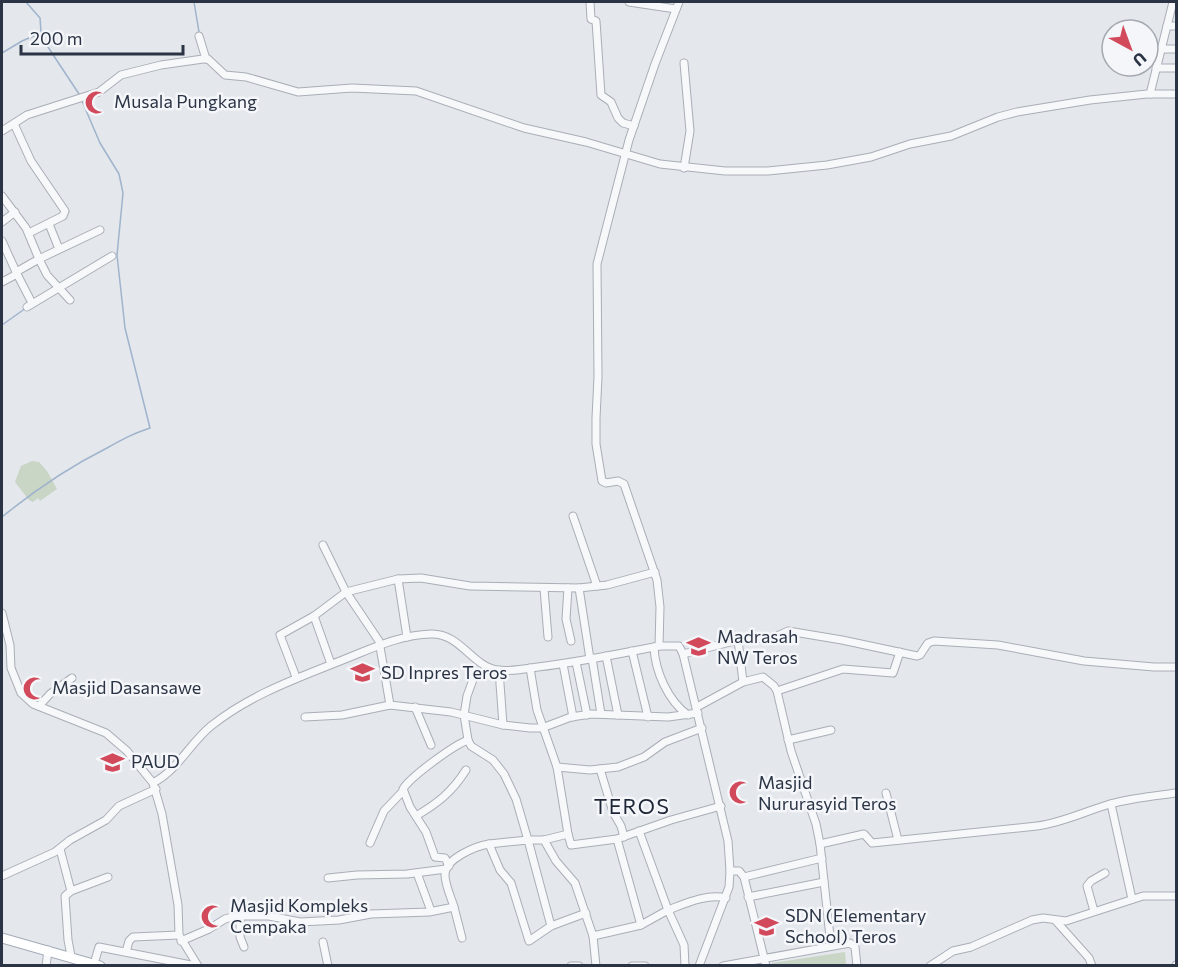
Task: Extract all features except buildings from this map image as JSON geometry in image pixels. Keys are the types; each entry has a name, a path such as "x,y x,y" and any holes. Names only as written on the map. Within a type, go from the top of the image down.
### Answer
{"main road":[{"path":"2,938 97,965"}],"street":[{"path":"590,2 591,19 596,21 600,95 611,102 618,118 623,123 634,126"},
{"path":"628,2 678,5 625,153 596,274 598,377 596,444 602,481 606,483 618,481 624,484 655,573 660,607 655,662 675,703 688,715"},
{"path":"1160,53 1173,2"},
{"path":"1167,26 1176,26"},
{"path":"199,36 206,59 225,75 246,77 298,92 352,88 416,90 524,128 660,164 726,171 768,171 827,165 871,157 910,144 951,135 1008,114 1050,106 1150,94 1176,94"},
{"path":"1161,49 1176,49"},
{"path":"2,131 27,115 99,92 121,75 161,65 206,59"},
{"path":"684,63 690,131 684,168"},
{"path":"1160,68 1176,68"},
{"path":"1150,94 1154,78"},
{"path":"15,126 31,161 65,208 64,214 29,233"},
{"path":"2,196 29,233 45,273 70,300"},
{"path":"2,222 15,212"},
{"path":"49,224 59,249"},
{"path":"2,282 39,259 100,230"},
{"path":"2,241 30,305 60,290 112,255"},
{"path":"573,516 597,586"},
{"path":"323,545 346,592 380,644 390,705"},
{"path":"296,677 280,635 314,616 346,592 398,579 420,578 470,586 579,588 655,573"},
{"path":"398,579 407,637"},
{"path":"568,588 566,619 571,641"},
{"path":"579,588 601,714"},
{"path":"544,589 548,638"},
{"path":"2,613 10,648 10,665 24,697 39,706 106,733 127,751 154,786 178,905 180,938 197,966"},
{"path":"314,616 331,664"},
{"path":"683,654 738,640 775,637 788,631 919,656 926,645 934,641 998,645 1084,662 1154,668 1176,667"},
{"path":"2,876 60,849 106,820 122,804 154,786 212,726 251,700 296,677 380,644 407,637 442,635 461,646 487,667 500,670 563,664 657,646 679,646 683,654 721,806 728,841 730,871 726,898 699,966"},
{"path":"738,640 743,682"},
{"path":"632,651 648,717"},
{"path":"777,691 843,669 893,673 900,652"},
{"path":"606,656 618,715"},
{"path":"576,662 586,715"},
{"path":"563,664 573,717"},
{"path":"530,668 542,728 557,767 571,845 621,838 721,806"},
{"path":"500,670 503,725"},
{"path":"474,677 467,696 464,715 468,740 471,746 493,760 504,774 516,799 551,926"},
{"path":"305,717 342,715 390,705 464,715 518,728 542,728 586,715 648,717 688,715 743,682 764,677 777,691 788,740 820,844 831,946"},
{"path":"39,706 50,694 72,678"},
{"path":"415,707 431,745"},
{"path":"557,767 600,770 618,767 638,760 665,742 702,729"},
{"path":"788,740 831,730"},
{"path":"370,843 384,811 403,791 406,784 450,748 468,740"},
{"path":"416,816 435,805 453,789 466,770"},
{"path":"600,770 613,812 621,826 621,838 641,925"},
{"path":"403,791 426,832 435,857 445,858 447,868"},
{"path":"820,844 864,834 872,843 1047,825 1135,798 1176,793"},
{"path":"886,794 898,840"},
{"path":"1112,804 1132,899"},
{"path":"639,831 668,910 683,942 685,966"},
{"path":"462,938 444,875 447,868 465,851 478,846 544,840 568,834"},
{"path":"544,840 556,861 575,883 593,936 597,966"},
{"path":"489,844 500,870 511,883 528,940 551,926 586,913"},
{"path":"60,849 70,891"},
{"path":"744,877 822,858"},
{"path":"328,878 417,873 447,868"},
{"path":"730,871 739,872 744,877 765,962"},
{"path":"417,873 431,911"},
{"path":"1094,911 1087,886 1091,880 1105,873"},
{"path":"78,960 64,899 70,891 108,877"},
{"path":"748,897 824,882"},
{"path":"930,966 953,951 971,947 1009,928 1032,920 1043,918 1066,921 1132,899 1151,895 1176,896"},
{"path":"593,936 641,925 668,910 698,901 716,897 726,898"},
{"path":"126,952 129,941 133,938 180,938 209,929 228,918 240,916 269,916 300,922 454,907"},
{"path":"240,916 240,938 244,947"},
{"path":"1055,920 1089,958 1092,966"},
{"path":"323,942 328,966"},
{"path":"723,966 765,962 831,946 852,944 855,948 857,966"},
{"path":"97,965 98,947 197,966"},
{"path":"46,966 48,950"},
{"path":"570,966 579,966"},
{"path":"632,966 645,966"}],"green space":[{"path":"32,461 39,462 57,489 40,501 38,498 33,502 15,482 21,466"},
{"path":"845,952 846,965 773,966 772,963"}],"waterway":[{"path":"26,2 40,18 41,32"},
{"path":"194,2 199,32"},
{"path":"2,53 41,33 79,94"},
{"path":"2,517 66,471 123,439 150,428 125,328 117,255 123,193 119,174 100,143 82,101"},
{"path":"2,325 26,308"}],"place":[{"name":"Musala Pungkang","path":"96,102"},
{"name":"Madrasah NW Teros","path":"699,647"},
{"name":"SD Inpres Teros","path":"363,673"},
{"name":"Masjid Dasansawe","path":"34,688"},
{"name":"PAUD","path":"113,762"},
{"name":"Masjid Nururasyid Teros","path":"740,793"},
{"name":"Masjid Kompleks Cempaka","path":"212,916"},
{"name":"SDN (Elementary School) Teros","path":"767,926"}],"district":[{"name":"TEROS","path":"632,807"}]}
